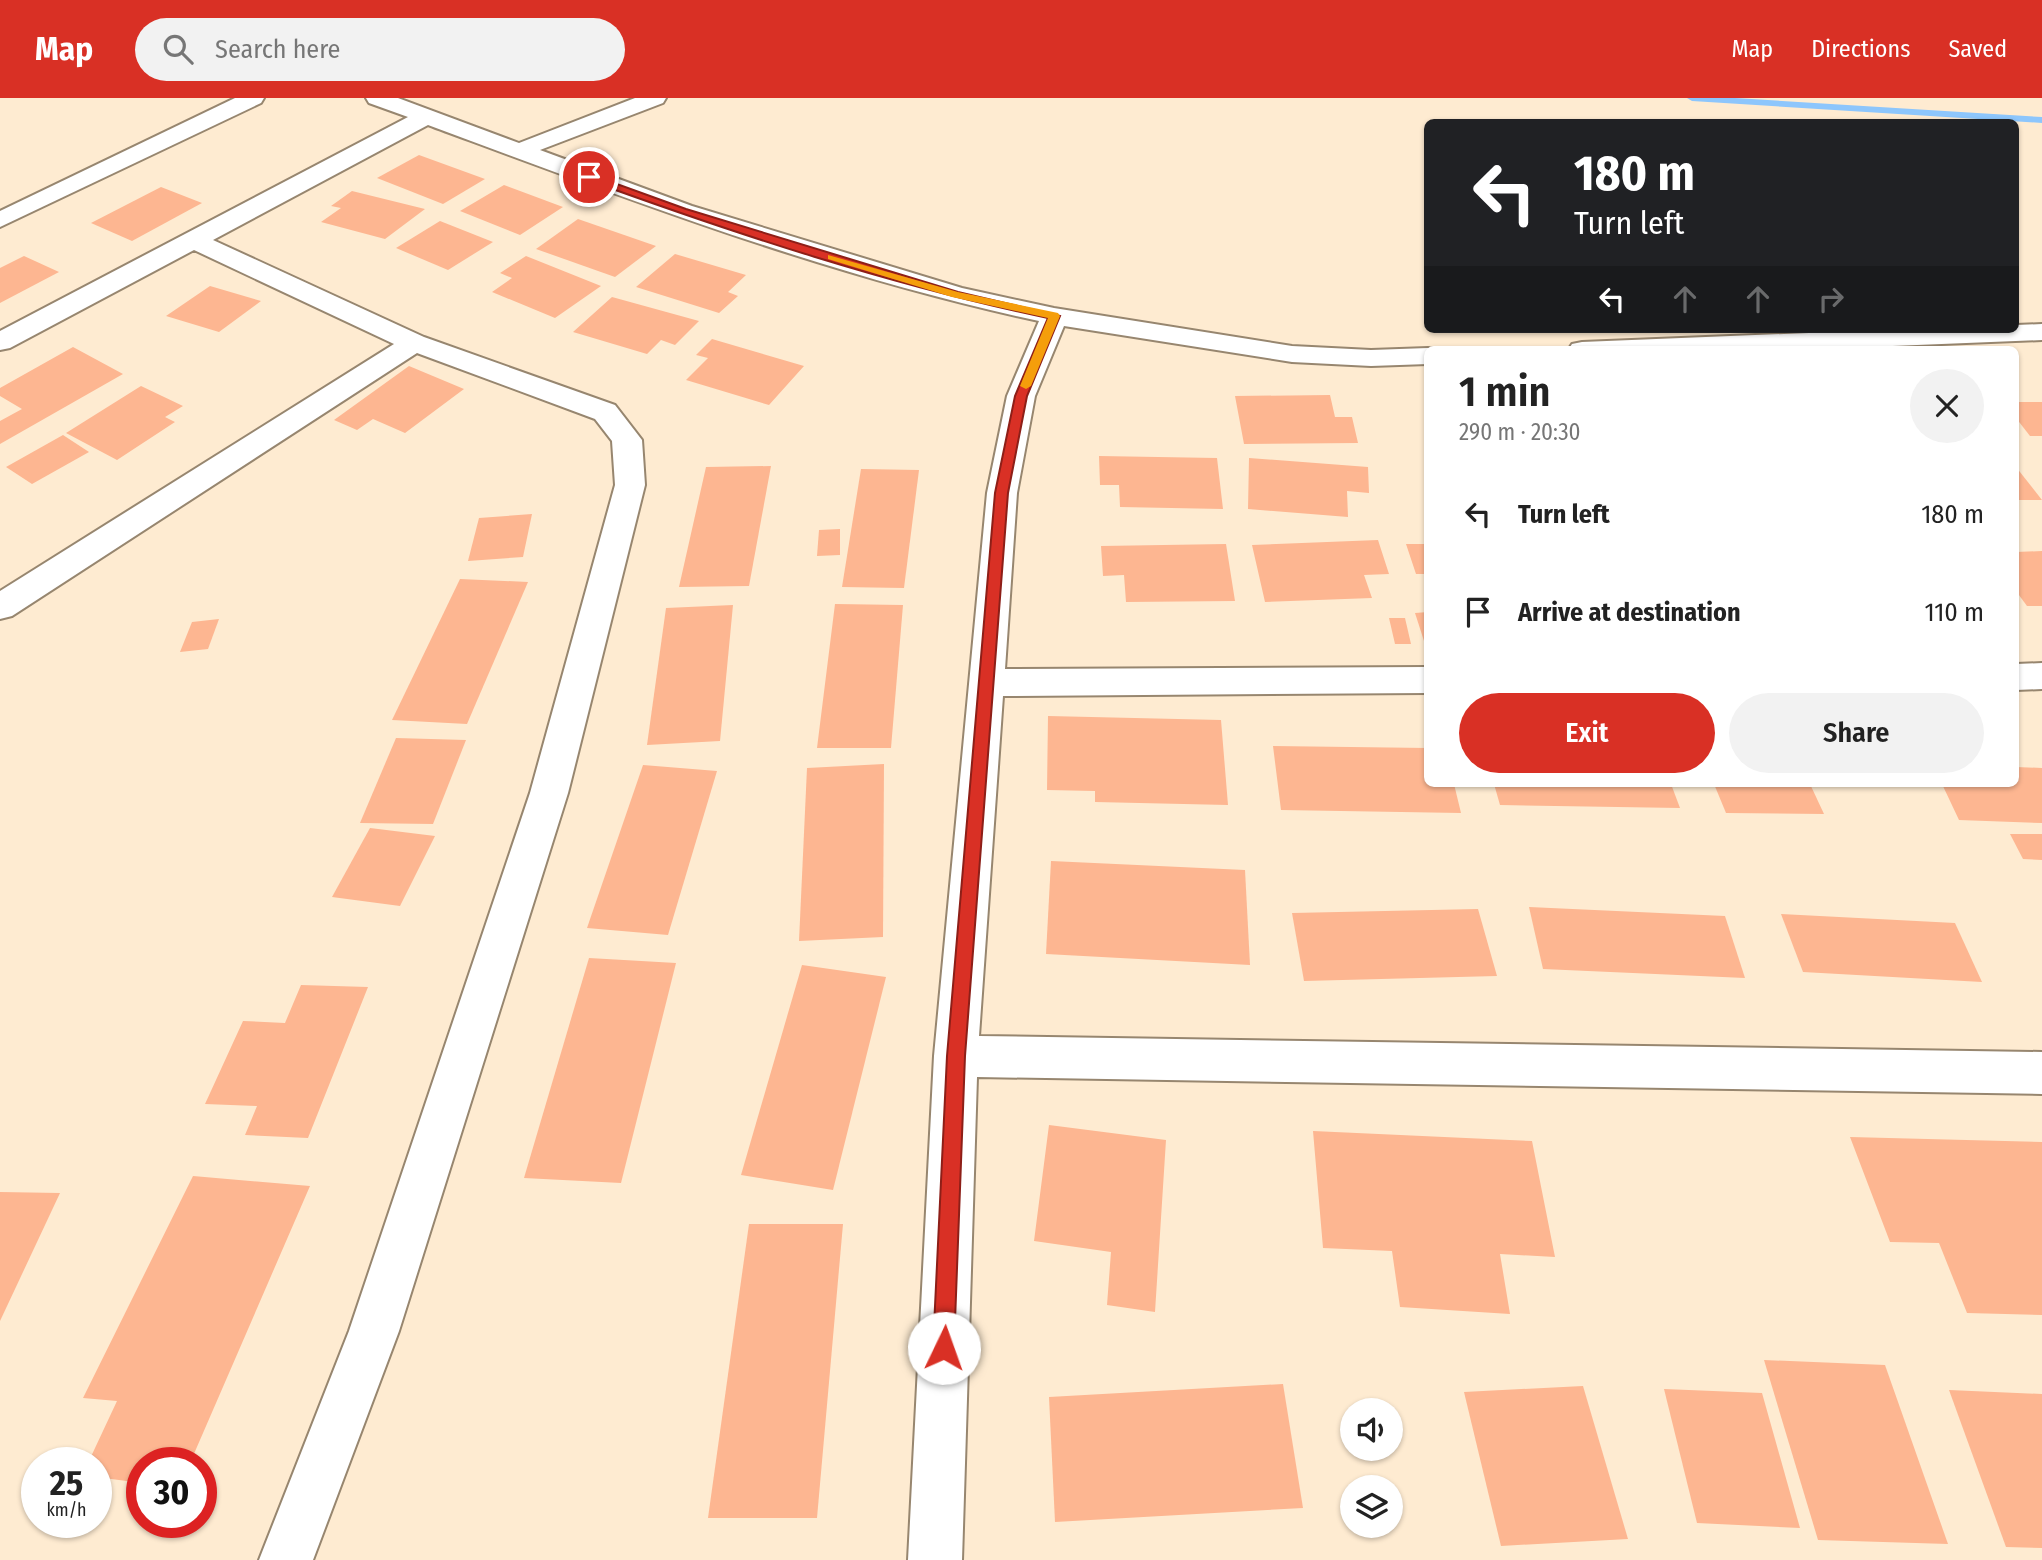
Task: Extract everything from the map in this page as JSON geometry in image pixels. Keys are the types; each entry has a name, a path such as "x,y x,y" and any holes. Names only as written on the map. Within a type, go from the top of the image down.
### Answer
{"street":[{"path":"0,220 253,98"},
{"path":"377,98 683,211 930,287 1054,316 1292,354 1371,358 1424,356"},
{"path":"518,151 655,98"},
{"path":"0,342 425,117"},
{"path":"195,241 414,343 605,412 627,440 630,485 549,793 374,1331 286,1560"},
{"path":"935,1560 956,1056 1002,493 1021,396 1054,316"},
{"path":"1780,346 2042,332"},
{"path":"0,607 414,343"},
{"path":"2019,677 2042,676"},
{"path":"986,682 1424,680"},
{"path":"956,1056 2042,1073"}],"building":[{"path":"419,155 485,179 443,204 377,178"},
{"path":"504,185 563,207 520,235 460,211"},
{"path":"161,187 202,203 132,241 91,223"},
{"path":"352,191 425,209 385,239 321,222 341,208 331,206"},
{"path":"578,219 656,246 615,277 536,249"},
{"path":"440,221 493,242 448,270 396,248"},
{"path":"675,254 746,275 728,292 738,296 719,313 636,287"},
{"path":"24,256 59,272 0,303 0,268"},
{"path":"526,256 601,286 555,318 492,292 512,278 500,273"},
{"path":"210,286 261,301 219,332 166,316"},
{"path":"612,297 699,321 675,345 661,340 647,354 573,332"},
{"path":"712,339 804,366 769,405 686,380 708,358 696,355"},
{"path":"73,347 123,374 0,444 0,421 22,409 0,396 0,388"},
{"path":"409,366 464,389 405,433 373,419 357,430 334,420"},
{"path":"141,386 183,406 165,417 175,422 117,460 66,433"},
{"path":"1330,395 1335,417 1352,417 1358,443 1244,444 1235,396"},
{"path":"2019,402 2042,402 2042,436 2030,436 2019,422"},
{"path":"63,435 89,452 32,484 6,467"},
{"path":"1099,456 1217,458 1223,509 1120,507 1119,485 1100,485"},
{"path":"1249,458 1368,467 1369,493 1347,491 1348,517 1248,509"},
{"path":"771,466 749,586 679,587 706,467"},
{"path":"861,469 919,470 904,588 842,587"},
{"path":"2019,471 2042,500 2019,500"},
{"path":"532,514 523,557 468,561 479,518"},
{"path":"840,529 840,555 817,556 819,530"},
{"path":"1378,540 1389,574 1364,575 1372,598 1265,602 1252,545"},
{"path":"1226,544 1235,601 1126,602 1124,575 1103,576 1101,546"},
{"path":"1406,544 1424,544 1424,574 1416,574"},
{"path":"2042,551 2042,606 2027,606 2019,595 2019,552"},
{"path":"460,579 528,582 467,724 392,720"},
{"path":"835,604 903,605 891,748 817,748"},
{"path":"733,605 720,741 647,745 666,608"},
{"path":"1424,612 1424,641 1415,613"},
{"path":"1389,618 1405,618 1411,644 1395,644"},
{"path":"219,619 208,649 180,652 192,622"},
{"path":"1048,716 1221,720 1228,805 1095,802 1095,791 1047,790"},
{"path":"396,738 466,740 433,824 360,823"},
{"path":"1273,746 1424,748 1424,787 1455,787 1461,813 1281,810"},
{"path":"884,764 883,937 799,941 807,768"},
{"path":"643,765 717,771 668,935 587,928"},
{"path":"2019,767 2042,768 2042,823 1959,820 1943,787 2019,787"},
{"path":"1495,787 1672,787 1680,808 1500,805"},
{"path":"1715,787 1811,787 1824,814 1726,813"},
{"path":"370,828 435,836 400,906 332,897"},
{"path":"2010,834 2042,834 2042,860 2023,859"},
{"path":"1051,861 1245,870 1250,965 1046,954"},
{"path":"1529,907 1725,916 1745,978 1543,969"},
{"path":"1478,909 1497,976 1304,981 1292,913"},
{"path":"1781,914 1955,923 1982,982 1803,972"},
{"path":"589,958 676,963 621,1183 524,1178"},
{"path":"802,965 886,977 833,1190 741,1175"},
{"path":"301,985 368,987 308,1138 245,1135 257,1106 205,1104 243,1021 285,1023"},
{"path":"1049,1125 1166,1140 1155,1312 1107,1305 1111,1252 1034,1241"},
{"path":"1313,1131 1532,1141 1555,1257 1500,1254 1510,1314 1400,1307 1392,1251 1323,1248"},
{"path":"1850,1137 2042,1142 2042,1315 1967,1313 1939,1243 1890,1242"},
{"path":"193,1176 310,1186 197,1447 126,1447 126,1481 112,1479 112,1447 95,1447 117,1401 83,1398"},
{"path":"0,1192 60,1193 0,1321"},
{"path":"749,1224 843,1224 817,1518 708,1518"},
{"path":"1764,1360 1885,1365 1948,1544 1818,1540"},
{"path":"1283,1384 1303,1508 1055,1522 1049,1397"},
{"path":"1583,1386 1628,1539 1501,1546 1464,1392"},
{"path":"1664,1389 1762,1393 1800,1528 1697,1523"},
{"path":"1949,1390 2042,1394 2042,1548 2006,1547"}],"waterway":[{"path":"1692,98 2042,120"}],"slow traffic":[{"path":"832,257 956,295 1054,316 1026,386"}],"route":[{"path":"589,177 683,211 956,295 1054,316 1021,396 1002,493 956,1056 944,1348"}]}
